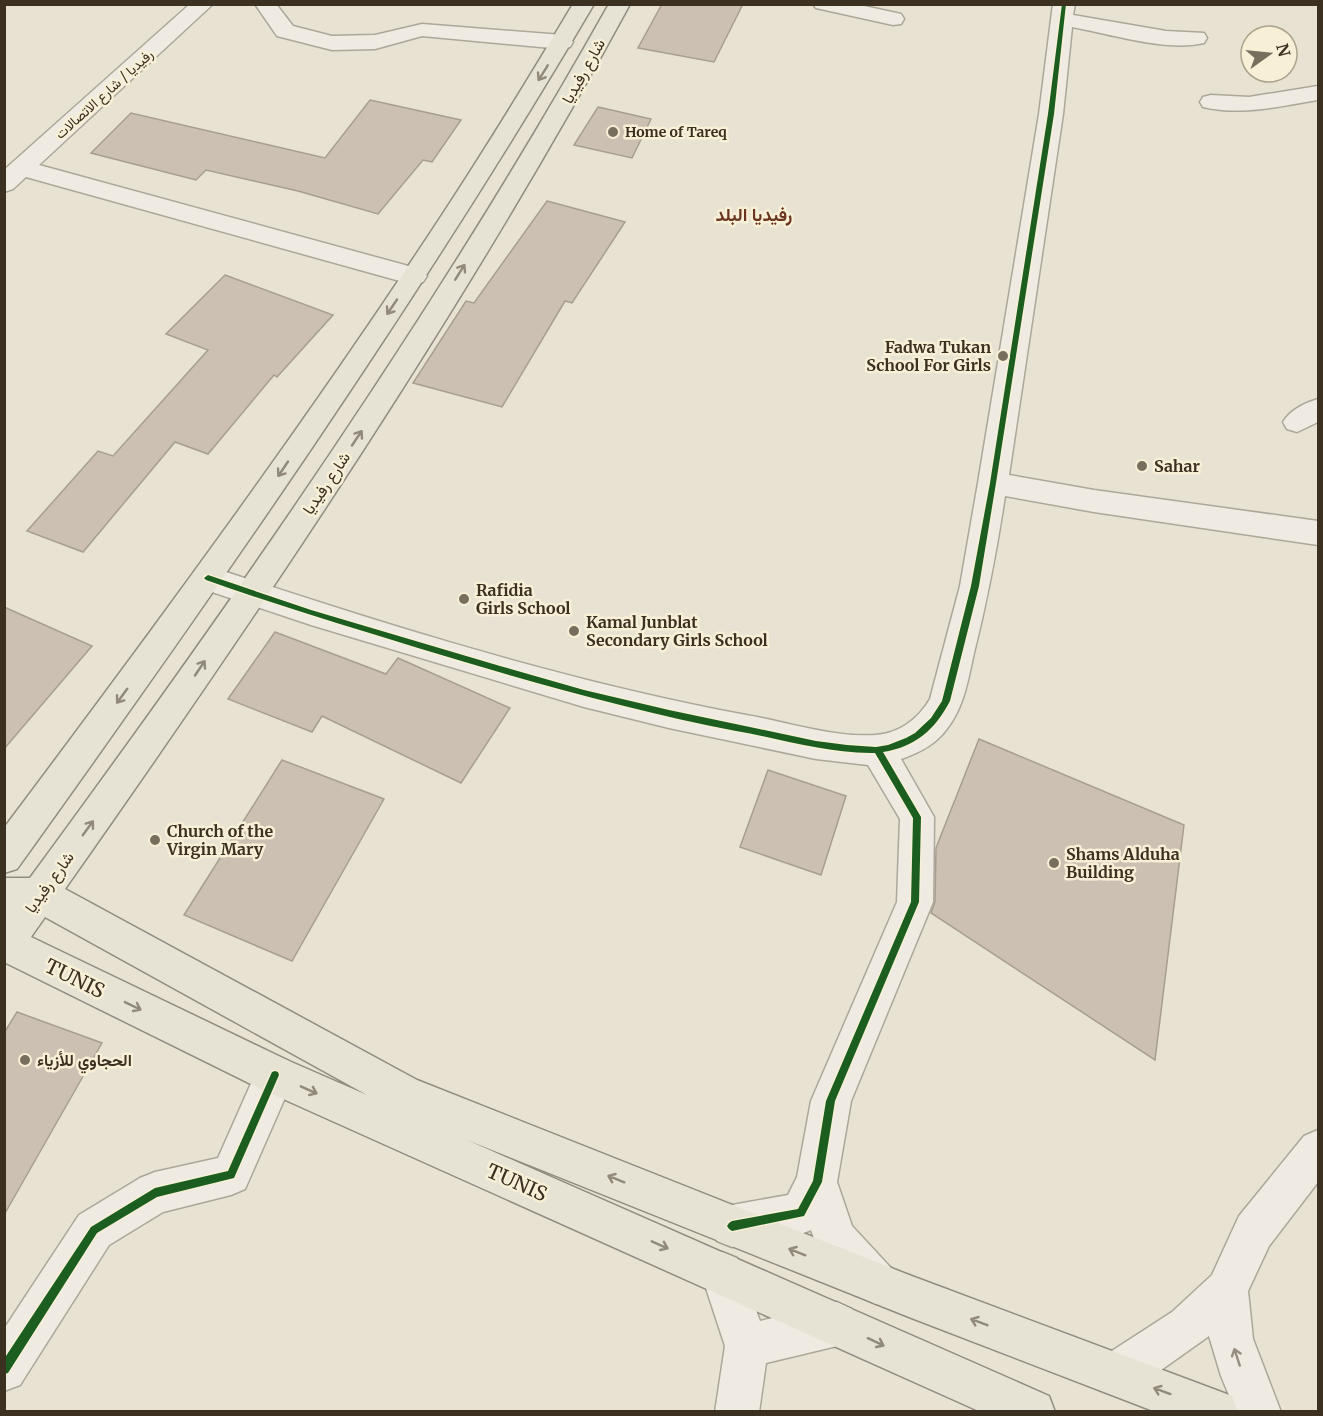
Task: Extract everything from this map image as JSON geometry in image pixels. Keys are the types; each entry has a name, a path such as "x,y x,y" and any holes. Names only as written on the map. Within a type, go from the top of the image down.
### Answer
{"main road":[{"name":"شارع رفيديا","path":"4,857 208,578 414,276 584,4"},
{"name":"شارع رفيديا","path":"5,943 22,895 145,748 368,422 563,107 620,4"},
{"path":"22,895 405,1095 876,1283 1216,1412"},
{"name":"TUNIS","path":"5,943 275,1075 1033,1412"}],"street":[{"name":"رفيديا / شارع الاتصالات","path":"13,176 203,4"},
{"path":"265,4 285,31 332,43 375,42 422,30 562,42"},
{"path":"823,4 893,19"},
{"path":"208,578 474,662 686,719 860,750 891,748 919,736 939,716 946,701 975,586 1051,114 1063,12 1166,38 1196,38"},
{"path":"1211,102 1249,104 1318,93"},
{"path":"13,176 414,276"},
{"path":"993,483 1094,501 1318,533"},
{"path":"732,1226 801,1213 817,1182 831,1101 915,902 917,817 877,750"},
{"path":"4,1369 94,1230 155,1193 231,1175 275,1075"},
{"path":"1117,1374 1187,1327 1227,1290 1254,1231 1318,1150"},
{"path":"817,1182 835,1239 876,1283"},
{"path":"723,1273 747,1346 737,1412"},
{"path":"1227,1290 1231,1339 1243,1376 1259,1412"},
{"path":"747,1346 837,1324"}],"building":[{"path":"662,4 743,4 714,62 638,48"},
{"path":"370,100 461,120 432,162 423,160 378,214 298,191 206,170 196,180 91,153 131,113 325,158"},
{"name":"Home of Tareq","path":"598,107 651,119 632,158 574,145"},
{"path":"547,201 625,222 572,303 565,301 502,407 413,383 466,301 474,303"},
{"path":"225,275 333,315 277,377 274,375 208,454 175,442 83,552 27,531 98,451 113,456 208,350 166,334"},
{"path":"4,607 92,646 4,749"},
{"path":"275,632 386,674 398,658 510,708 461,783 322,716 312,732 228,699"},
{"name":"Shams Alduha Building","path":"979,739 1184,825 1155,1060 931,913 935,902 936,848"},
{"path":"282,760 384,799 292,961 184,915"},
{"path":"768,770 846,796 821,875 740,847"},
{"path":"17,1012 102,1043 4,1215 4,1033"}],"cycle path":[{"path":"208,578 259,596 500,669 669,714 847,749 888,748 909,741 918,735 934,720 946,701 975,586 1051,114 1064,4"},
{"path":"732,1226 801,1213 817,1182 831,1101 915,902 917,817 877,750"},
{"path":"4,1369 94,1230 155,1193 231,1175 275,1075"}],"place":[{"name":"Home of Tareq","path":"613,132"},
{"name":"Fadwa Tukan School For Girls","path":"1003,356"},
{"name":"Sahar","path":"1142,466"},
{"name":"Rafidia Girls School","path":"464,599"},
{"name":"Kamal Junblat Secondary Girls School","path":"574,631"},
{"name":"Church of the Virgin Mary","path":"155,840"},
{"name":"Shams Alduha Building","path":"1054,863"},
{"name":"الحجاوي للأزياء","path":"25,1060"}],"district":[{"name":"رفيديا البلد","path":"754,214"}]}
